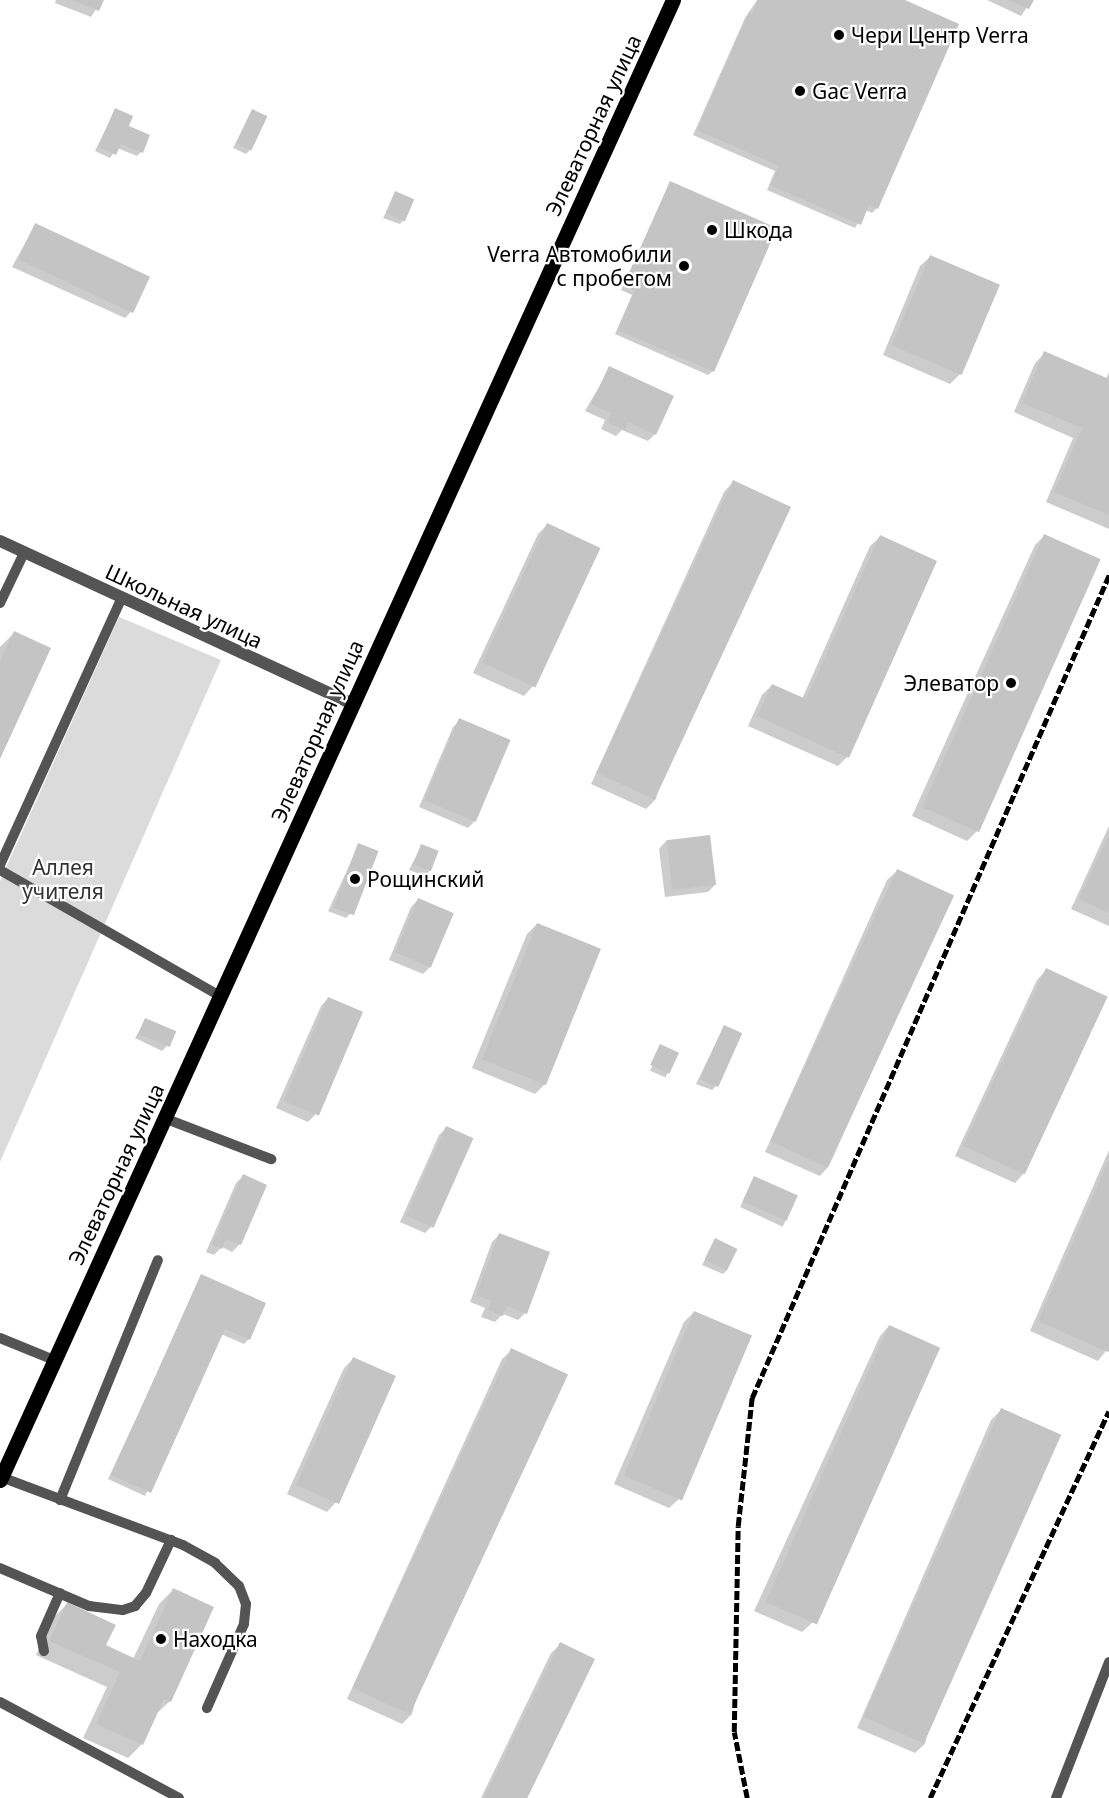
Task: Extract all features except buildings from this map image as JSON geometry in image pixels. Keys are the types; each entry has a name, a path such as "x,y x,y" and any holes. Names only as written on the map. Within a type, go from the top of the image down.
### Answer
{"main road":[{"name":"Элеваторная улица","path":"1,1478 673,0"}],"street":[{"name":"Школьная улица","path":"0,541 352,704"}],"lane":[{"path":"0,603 24,553"},
{"path":"121,599 0,868 220,996"},
{"path":"165,1118 271,1159"},
{"path":"60,1500 158,1260"},
{"path":"0,1338 54,1360"},
{"path":"1,1478 171,1540 215,1563 239,1586 246,1604 244,1624 207,1708"},
{"path":"0,1568 89,1606 123,1610 135,1606 146,1593 171,1540"},
{"path":"44,1651 41,1636 60,1593"},
{"path":"1056,1798 1109,1662"},
{"path":"0,1702 179,1798"}],"green space":[{"name":"Аллея учителя","path":"119,617 221,660 0,1162 0,881"}],"railway":[{"path":"747,1798 734,1732 738,1526 752,1398 1109,575"},
{"path":"930,1798 1109,1411"}],"place":[{"name":"Чери Центр Verra","path":"839,35"},
{"name":"Gac Verra","path":"800,91"},
{"name":"Шкода","path":"712,230"},
{"name":"Verra Автомобили с пробегом","path":"684,266"},
{"name":"Элеватор","path":"1011,683"},
{"name":"Рощинский","path":"355,879"},
{"name":"Находка","path":"161,1639"}]}
